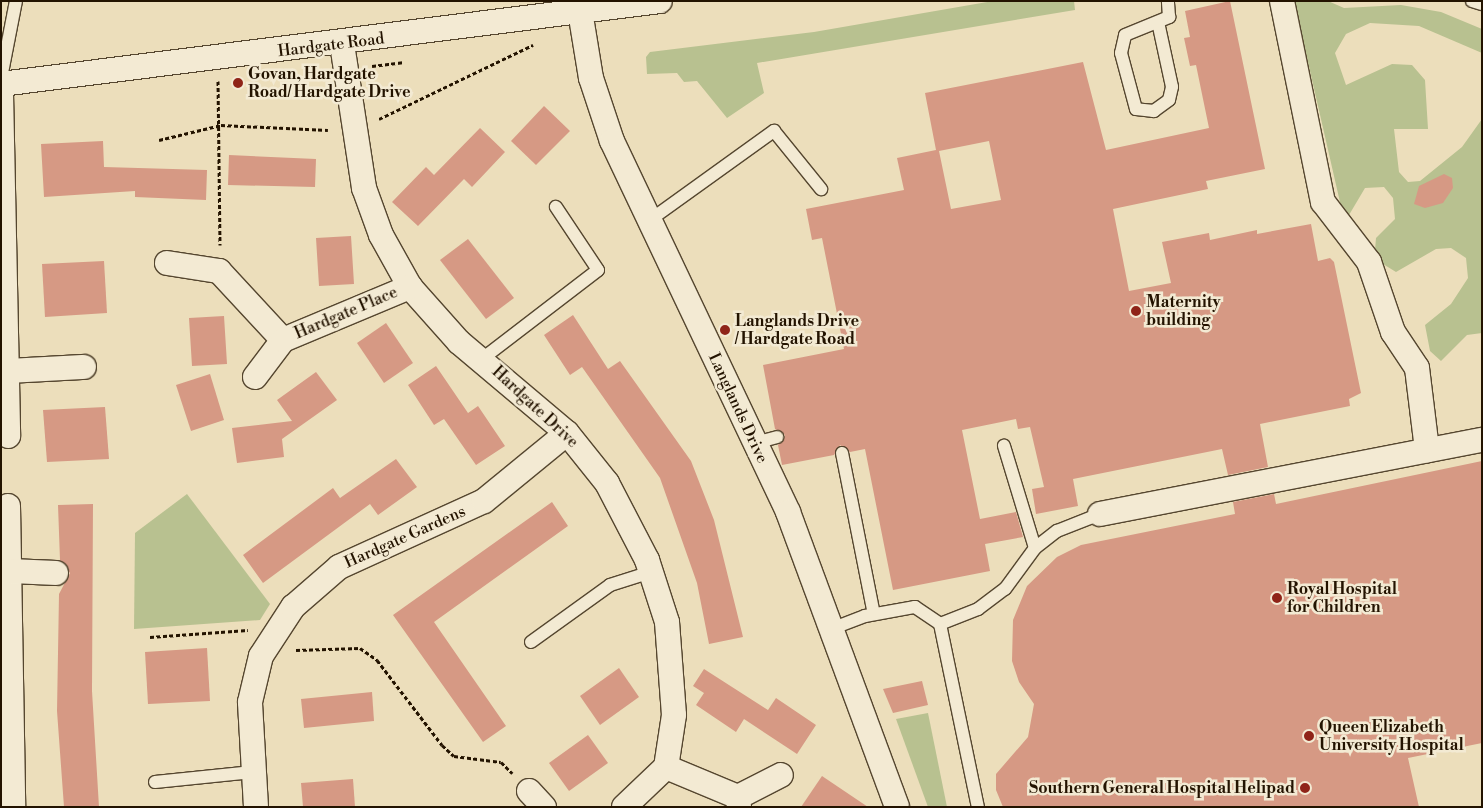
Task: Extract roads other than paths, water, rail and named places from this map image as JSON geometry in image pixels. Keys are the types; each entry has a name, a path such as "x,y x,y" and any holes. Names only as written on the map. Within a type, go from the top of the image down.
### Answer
{"street":[{"name":"Hardgate Road","path":"1,84 342,44 660,1"},
{"path":"1282,1 1323,202 1369,262 1392,332 1417,368 1427,450"},
{"name":"Langlands Drive","path":"580,11 591,78 612,141 650,220 766,440 788,512 898,807"},
{"name":"Hardgate Drive","path":"342,44 364,188 381,234 410,287 459,342 482,359 568,433 628,517 651,572 667,622 674,715 666,767"},
{"path":"1,93 8,436"},
{"name":"Hardgate Place","path":"167,263 220,271 283,340"},
{"name":"Hardgate Place","path":"255,376 283,340 410,287"},
{"path":"7,371 84,367"},
{"name":"Hardgate Gardens","path":"256,807 252,772 250,702 265,650 292,607 339,567 484,501 568,433"},
{"path":"1100,514 1482,440"},
{"path":"8,506 9,571 6,734 13,807"},
{"path":"9,571 56,573"},
{"path":"624,807 666,767 738,802 781,775"}],"lane":[{"path":"1,78 16,1"},
{"path":"1158,22 1172,87 1169,100 1154,111 1136,109 1121,53 1125,35 1169,17 1168,1"},
{"path":"1472,1 1482,4"},
{"path":"650,220 774,131 821,189"},
{"path":"482,359 598,270 556,208"},
{"path":"1004,446 1035,548"},
{"path":"842,453 874,614"},
{"path":"940,624 978,609 1005,589 1035,548 1057,531 1100,514"},
{"path":"531,642 610,585 651,572"},
{"path":"831,628 874,614 915,608 940,624 978,807"},
{"path":"155,782 252,772"}],"place":[{"name":"Govan, Hardgate Road/ Hardgate Drive","path":"238,83"},
{"name":"Maternity building","path":"1136,311"},
{"name":"Langlands Drive / Hardgate Road","path":"725,330"},
{"name":"Royal Hospital for Children","path":"1277,598"},
{"name":"Queen Elizabeth University Hospital","path":"1309,736"},
{"name":"Southern General Hospital Helipad","path":"1305,788"}]}
